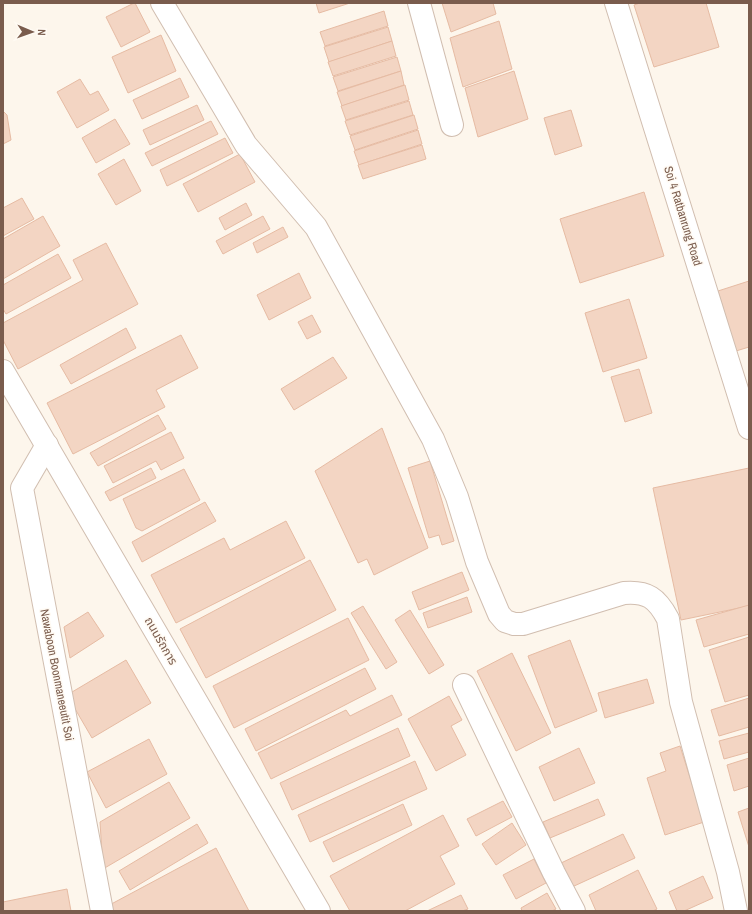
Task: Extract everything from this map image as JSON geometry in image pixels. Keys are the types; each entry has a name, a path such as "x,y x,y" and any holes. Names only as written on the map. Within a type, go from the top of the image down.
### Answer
{"street":[{"path":"162,3 246,145 316,227 433,439 457,497 477,562 499,614 505,621 514,624 533,622 624,593 637,592 653,598 662,607 668,619 681,702 728,872 736,911"},
{"path":"418,3 452,125"},
{"name":"Soi 4 Ratbanrung Road","path":"616,3 749,428"},
{"name":"ถนนรัถการ","path":"3,371 320,911"},
{"name":"Nawaboon Boonmaneeutit Soi","path":"46,445 22,488 102,911"},
{"path":"464,685 554,873 574,911"}],"building":[{"path":"134,3 150,32 121,47 106,17"},
{"path":"316,3 350,3 319,13"},
{"path":"442,3 493,3 496,14 451,32"},
{"path":"640,3 706,3 719,47 654,67 634,5"},
{"path":"384,11 388,26 325,46 320,32"},
{"path":"499,21 512,69 463,87 450,38"},
{"path":"388,27 392,41 329,62 324,47"},
{"path":"161,35 176,71 128,93 112,57"},
{"path":"392,41 396,56 333,76 328,62"},
{"path":"397,57 401,71 338,91 333,77"},
{"path":"401,71 404,85 342,106 337,92"},
{"path":"514,71 528,119 478,137 465,88"},
{"path":"180,78 189,97 142,119 133,100"},
{"path":"80,79 90,95 98,91 109,110 77,128 57,92"},
{"path":"405,85 409,100 346,120 341,106"},
{"path":"409,101 413,115 350,135 345,121"},
{"path":"197,105 204,120 150,145 143,130"},
{"path":"571,110 582,146 555,155 544,118"},
{"path":"3,111 7,115 11,140 3,144"},
{"path":"414,115 418,129 355,150 350,136"},
{"path":"115,119 130,144 96,163 82,138"},
{"path":"211,121 218,134 152,166 145,153"},
{"path":"418,130 422,144 359,165 354,151"},
{"path":"225,138 233,153 167,186 160,170"},
{"path":"422,145 426,159 363,179 358,165"},
{"path":"240,154 255,182 198,212 183,184"},
{"path":"124,159 141,191 116,205 98,174"},
{"path":"644,192 664,256 580,283 560,219"},
{"path":"22,198 34,219 3,236 3,208"},
{"path":"246,203 252,215 225,230 219,218"},
{"path":"43,216 60,246 3,279 3,239"},
{"path":"263,216 270,229 223,254 216,241"},
{"path":"283,227 288,237 257,253 253,243"},
{"path":"106,243 138,304 18,369 3,340 3,323 83,280 73,260"},
{"path":"58,254 71,278 6,314 3,309 3,285"},
{"path":"299,273 311,298 269,320 257,295"},
{"path":"749,281 749,347 736,351 718,291"},
{"path":"629,299 647,358 603,372 585,313"},
{"path":"312,315 321,332 307,339 298,322"},
{"path":"126,328 136,348 71,384 60,365"},
{"path":"181,335 198,368 156,390 165,407 73,454 47,403"},
{"path":"333,357 347,378 294,410 281,389"},
{"path":"639,369 652,413 625,422 611,377"},
{"path":"158,415 166,429 98,466 90,453"},
{"path":"382,428 428,548 374,575 367,559 358,563 315,471"},
{"path":"171,432 184,458 161,470 156,461 113,483 104,466"},
{"path":"430,461 454,541 442,545 439,535 429,538 408,468"},
{"path":"151,468 156,478 110,501 105,492"},
{"path":"749,468 749,606 681,620 653,488"},
{"path":"184,469 200,500 142,531 136,528 123,499"},
{"path":"205,502 216,521 142,562 132,542"},
{"path":"286,521 305,558 176,623 151,575 224,538 230,550"},
{"path":"310,560 336,610 206,678 180,629"},
{"path":"462,572 469,590 419,610 412,592"},
{"path":"467,597 472,612 428,628 423,613"},
{"path":"749,605 749,634 704,647 696,620"},
{"path":"363,606 397,662 386,669 351,613"},
{"path":"410,610 444,665 429,674 395,620"},
{"path":"88,612 104,636 70,658 64,627"},
{"path":"348,618 369,660 234,728 213,686"},
{"path":"749,637 749,695 725,702 709,650"},
{"path":"570,640 597,711 555,728 528,656"},
{"path":"512,653 551,733 516,751 477,671"},
{"path":"126,660 151,703 92,738 67,695"},
{"path":"365,668 376,689 256,751 245,729"},
{"path":"647,679 654,703 605,718 598,693"},
{"path":"392,695 402,715 271,779 258,753 346,710 350,716"},
{"path":"449,696 462,720 451,726 466,755 436,771 408,719"},
{"path":"749,698 749,727 719,736 711,710"},
{"path":"398,728 410,756 292,810 280,783"},
{"path":"749,733 749,752 724,759 719,741"},
{"path":"149,739 167,774 106,808 87,772"},
{"path":"680,746 704,822 665,835 647,778 666,771 660,753"},
{"path":"579,748 595,783 554,801 539,767"},
{"path":"749,758 749,786 734,791 727,765"},
{"path":"415,761 427,789 310,842 298,815"},
{"path":"169,782 190,818 103,869 100,822"},
{"path":"598,799 605,815 550,838 543,822"},
{"path":"503,801 512,817 476,836 467,819"},
{"path":"403,804 412,825 333,862 323,842"},
{"path":"749,808 749,847 738,812"},
{"path":"443,815 459,846 440,856 455,884 405,911 350,911 330,876"},
{"path":"512,823 526,845 496,865 482,844"},
{"path":"197,824 208,843 130,890 119,871"},
{"path":"623,834 635,858 572,887 561,863"},
{"path":"216,848 249,911 102,911 102,909"},
{"path":"534,859 546,883 516,899 503,875"},
{"path":"638,870 657,909 653,911 596,911 589,895"},
{"path":"703,876 713,898 684,911 677,911 669,892"},
{"path":"67,889 71,911 3,911 3,902"},
{"path":"547,893 556,909 552,911 522,911 521,908"},
{"path":"461,895 468,909 462,911 427,911"}]}
